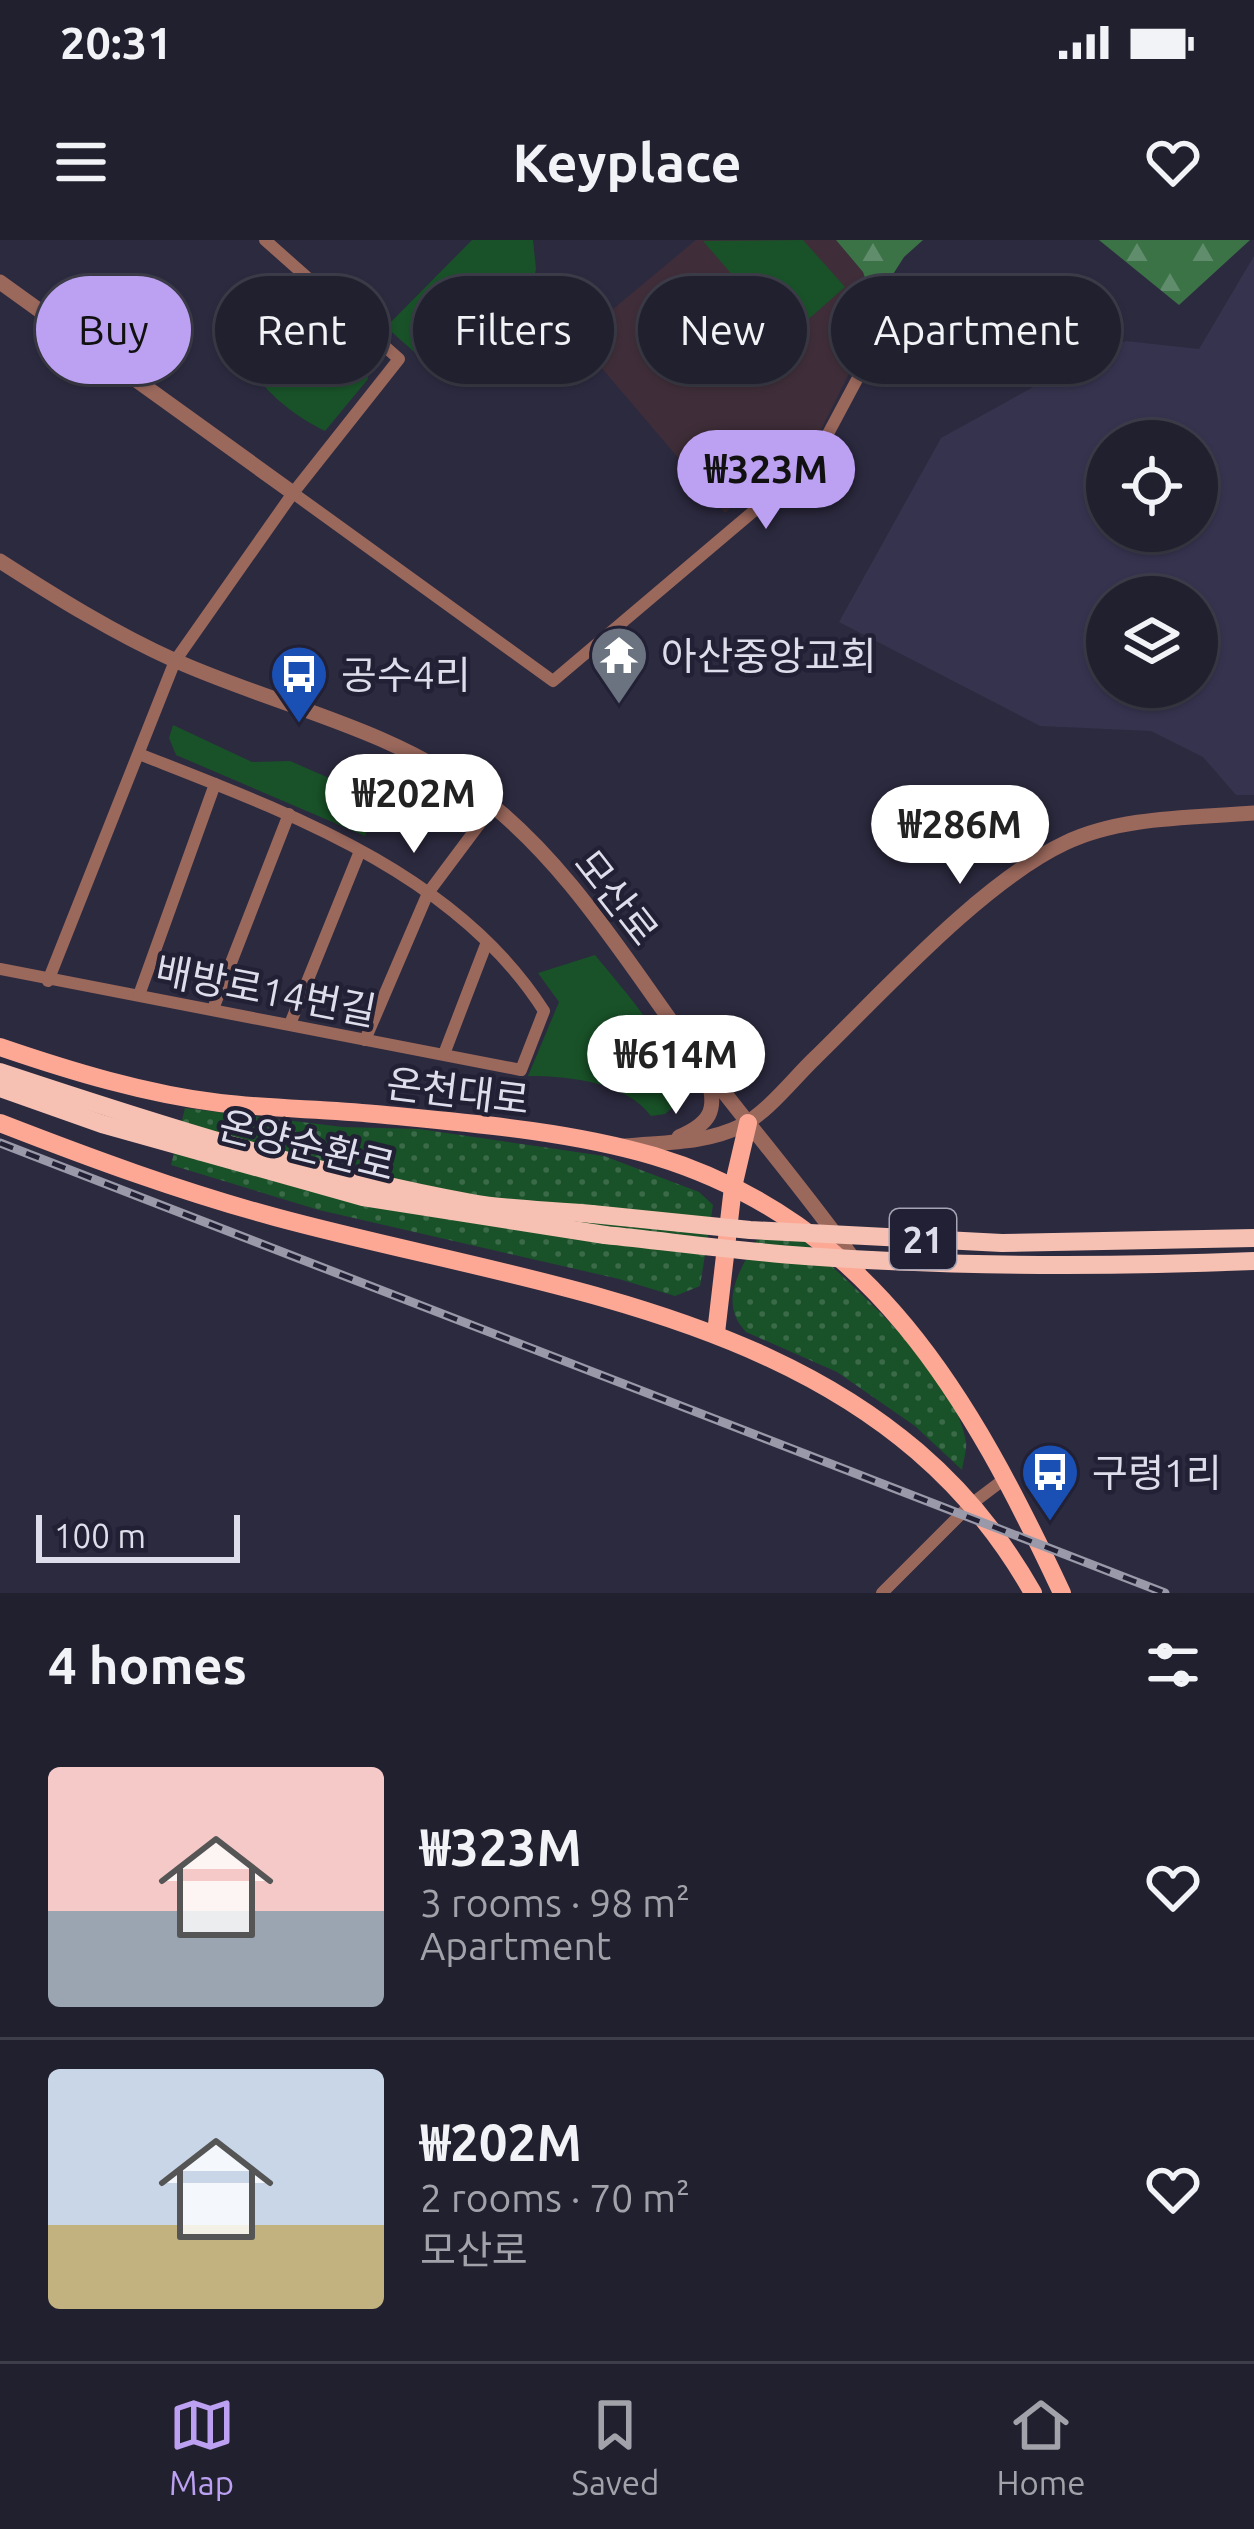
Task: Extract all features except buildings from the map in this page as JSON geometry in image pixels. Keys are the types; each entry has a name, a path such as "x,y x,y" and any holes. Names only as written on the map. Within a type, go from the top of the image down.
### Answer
{"highway":[{"name":"온양순환로","path":"0,1072 139,1118 476,1204 750,1230 1002,1243 1254,1238"},
{"name":"온양순환로","path":"0,1088 102,1124 362,1197 605,1234 802,1256 908,1262 1150,1265 1254,1261"}],"main road":[{"name":"온천대로","path":"0,1047 143,1088 219,1102 372,1114 615,1147 734,1187 795,1221 885,1303 966,1408 1007,1477 1062,1593"},
{"path":"0,1123 111,1166 276,1217 538,1278 716,1333 793,1367 920,1454 970,1504 1031,1590"},
{"path":"716,1333 734,1187 748,1123"}],"street":[{"path":"48,981 176,661 293,493 399,359 265,240"},
{"path":"0,282 553,681 814,460 854,384"},
{"name":"모산로","path":"0,561 95,620 176,661 362,729 493,806 568,884 699,1060 808,1194 885,1303"},
{"path":"139,754 289,814 360,851 428,893 487,942 444,1054"},
{"path":"139,995 214,784"},
{"path":"365,1040 428,893 493,806"},
{"path":"615,1147 711,1138 748,1123 964,916 1039,857 1092,831 1254,812"},
{"path":"213,1009 289,814"},
{"path":"290,1024 360,851"},
{"name":"배방로14번길","path":"0,969 521,1070 544,1012 528,986 487,942"},
{"path":"660,1143 682,1137 709,1119 714,1107 699,1060"},
{"path":"882,1593 970,1504 1007,1477"}],"shaded area":[{"path":"696,240 836,240 864,276 831,276 831,384 844,384 820,432 725,513 614,382 614,308 638,288 638,384 807,384 807,276 653,276"},
{"path":"1254,256 1254,795 1236,795 1203,757 1151,731 1040,726 839,622 941,438 1038,384 1121,384 1121,342 1199,349"}],"green space":[{"path":"472,240 533,240 534,276 436,276"},
{"path":"803,240 835,276 831,276 831,299 807,320 807,276 733,276 703,241"},
{"path":"836,240 923,240 892,276 864,276"},
{"path":"1099,240 1250,240 1179,305"},
{"path":"413,300 413,351 389,330"},
{"path":"263,384 364,384 325,431"},
{"path":"173,725 252,762 290,761 329,778 328,797 372,819 365,836 176,755 169,738"},
{"path":"595,955 650,1025 674,1066 680,1101 665,1114 651,1116 627,1095 596,1083 528,1076 559,1002 538,973"},
{"path":"185,1108 343,1127 419,1129 604,1156 699,1192 713,1205 700,1286 675,1296 319,1210 171,1165"},
{"path":"791,1229 894,1327 942,1386 966,1442 962,1470 915,1426 837,1372 746,1332 737,1320 733,1308 736,1283 761,1233"}],"railway":[{"path":"0,1143 1165,1593"}],"place":[{"name":"아산중앙교회","path":"619,706"},
{"name":"공수4리","path":"299,725"},
{"name":"구령1리","path":"1050,1523"}]}
